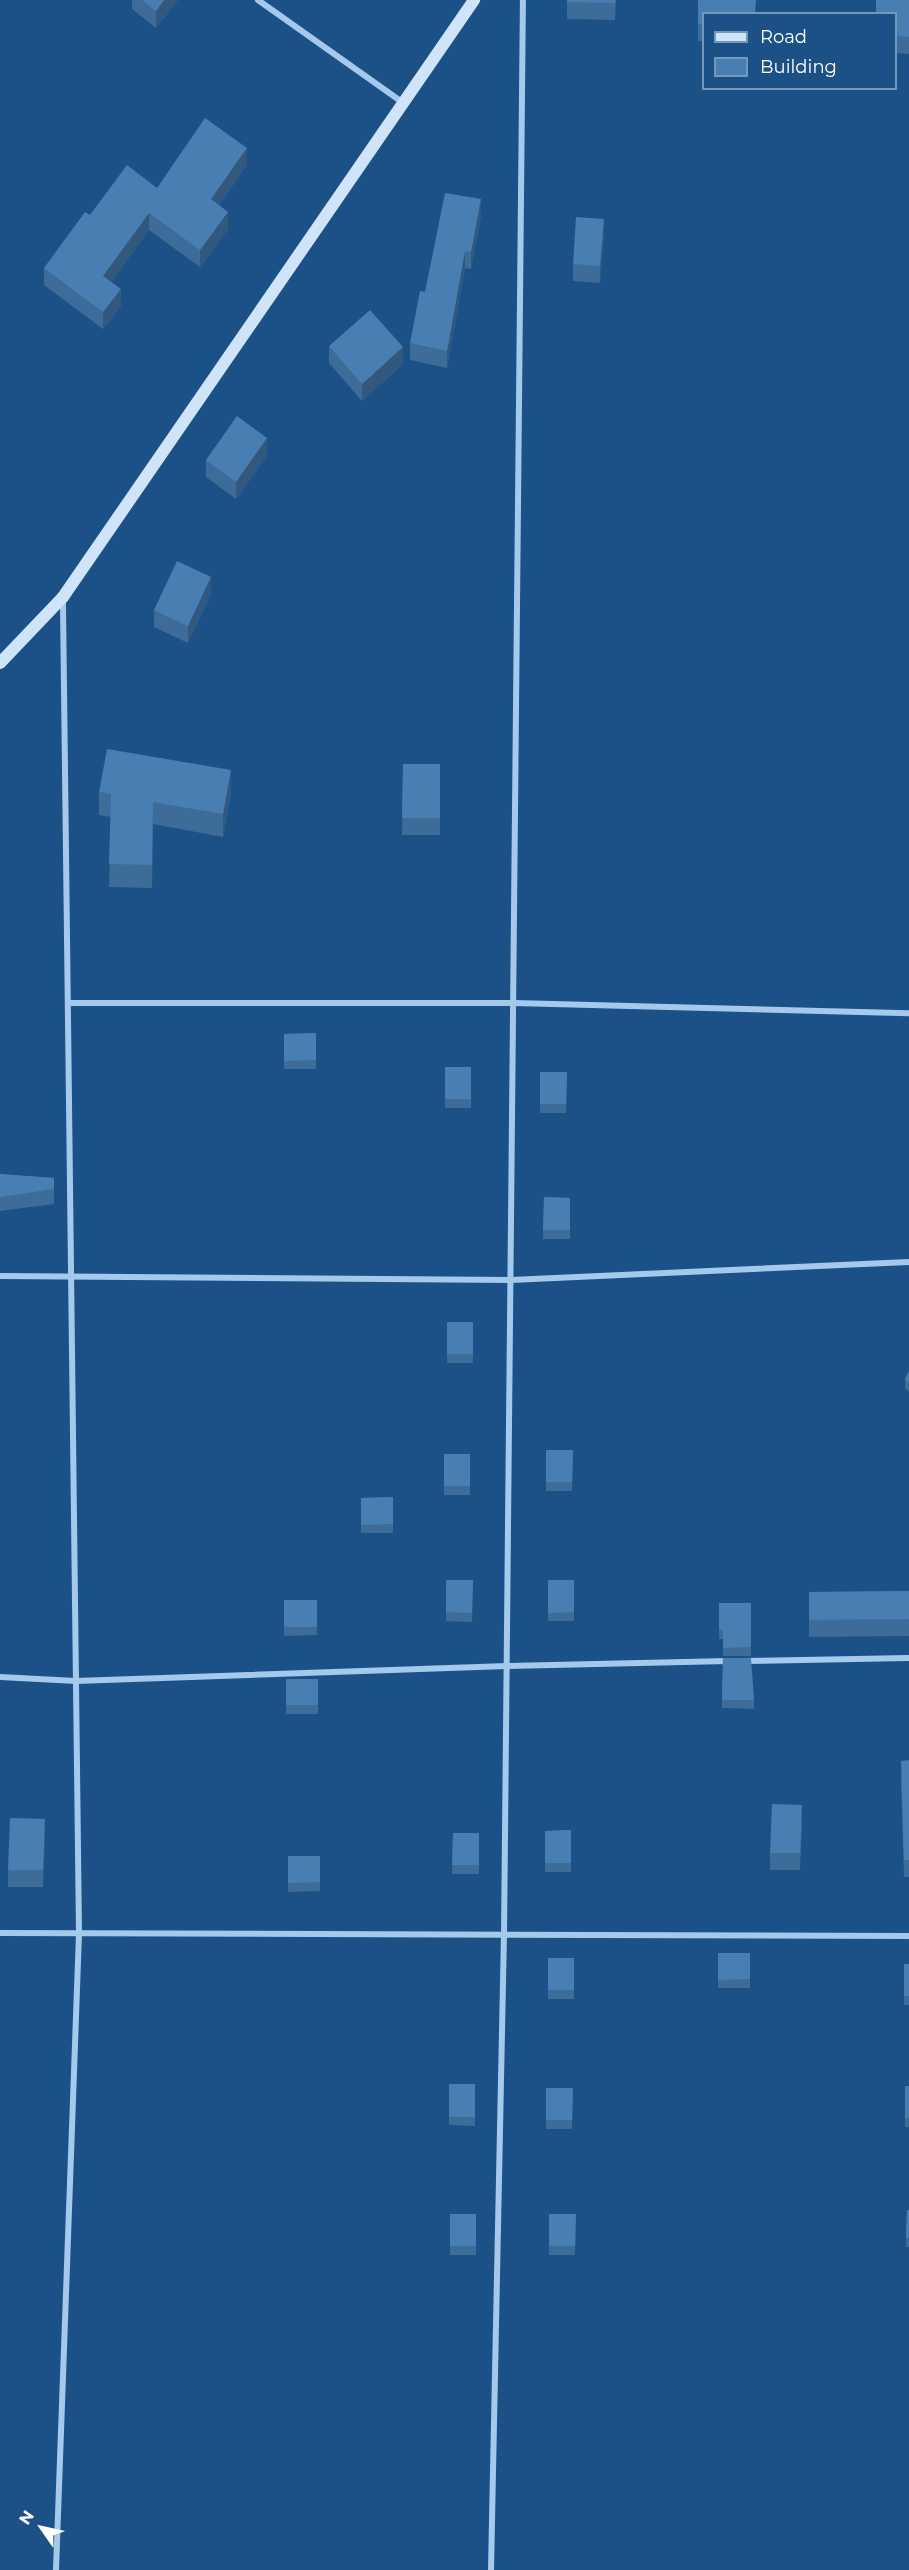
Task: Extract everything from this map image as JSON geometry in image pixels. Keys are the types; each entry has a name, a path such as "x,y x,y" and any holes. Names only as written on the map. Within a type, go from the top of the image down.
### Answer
{"main road":[{"path":"0,663 63,597 474,0"}],"street":[{"path":"258,0 402,102"},
{"path":"491,2570 504,1936 523,0"},
{"path":"56,2570 79,1933 63,597"},
{"path":"69,1004 514,1003 909,1013"},
{"path":"0,1276 511,1280 909,1262"},
{"path":"0,1677 76,1681 507,1665 909,1658"},
{"path":"0,1933 909,1936"}],"building":[{"path":"142,0 164,0 156,11"},
{"path":"567,0 615,0 615,3 567,2"},
{"path":"698,0 756,0 755,12 702,12 702,24 698,24"},
{"path":"876,0 909,0 909,37 897,36 897,12 876,12"},
{"path":"205,118 247,148 211,199 228,212 200,250 149,213 103,276 121,289 103,312 44,268 85,212 90,215 127,165 157,188"},
{"path":"445,193 481,199 471,252 465,251 447,351 410,343 420,291 425,292"},
{"path":"576,217 604,219 600,266 573,264"},
{"path":"370,310 403,347 362,384 329,346"},
{"path":"237,416 267,438 236,482 206,460"},
{"path":"177,561 211,577 188,626 154,610"},
{"path":"107,749 231,770 223,814 153,802 152,865 109,864 111,794 99,792"},
{"path":"403,764 440,764 440,818 402,818"},
{"path":"316,1033 316,1060 284,1061 284,1034"},
{"path":"445,1067 471,1067 471,1099 445,1099"},
{"path":"540,1072 567,1072 566,1104 540,1104"},
{"path":"0,1174 54,1178 54,1189 0,1197"},
{"path":"544,1197 570,1198 570,1230 543,1230"},
{"path":"447,1322 473,1322 473,1354 447,1354"},
{"path":"909,1371 909,1383 905,1379"},
{"path":"546,1450 573,1450 572,1482 546,1482"},
{"path":"444,1454 470,1454 470,1486 444,1486"},
{"path":"393,1497 393,1524 361,1525 361,1498"},
{"path":"446,1580 473,1580 472,1613 446,1612"},
{"path":"548,1580 574,1580 574,1612 548,1613"},
{"path":"909,1591 909,1619 809,1620 809,1592"},
{"path":"284,1600 317,1600 317,1627 284,1627"},
{"path":"719,1603 751,1603 751,1647 723,1648 723,1630 719,1630"},
{"path":"723,1658 751,1658 754,1700 722,1700"},
{"path":"286,1679 318,1679 318,1705 286,1705"},
{"path":"909,1760 909,1860 904,1860 901,1761"},
{"path":"772,1804 802,1805 800,1853 770,1853"},
{"path":"10,1818 45,1819 43,1870 8,1870"},
{"path":"571,1830 571,1863 545,1863 545,1831"},
{"path":"453,1833 479,1833 479,1865 452,1865"},
{"path":"288,1856 320,1856 320,1882 288,1883"},
{"path":"718,1953 750,1953 750,1979 718,1980"},
{"path":"548,1958 574,1958 574,1990 548,1990"},
{"path":"904,1964 909,1964 909,1996 904,1996"},
{"path":"449,2084 475,2084 475,2117 449,2117"},
{"path":"905,2086 909,2086 909,2118 905,2118"},
{"path":"546,2088 573,2088 572,2120 546,2120"},
{"path":"907,2210 909,2210 909,2238 906,2238"},
{"path":"450,2214 476,2214 476,2246 450,2246"},
{"path":"549,2214 576,2214 575,2246 549,2246"}]}
